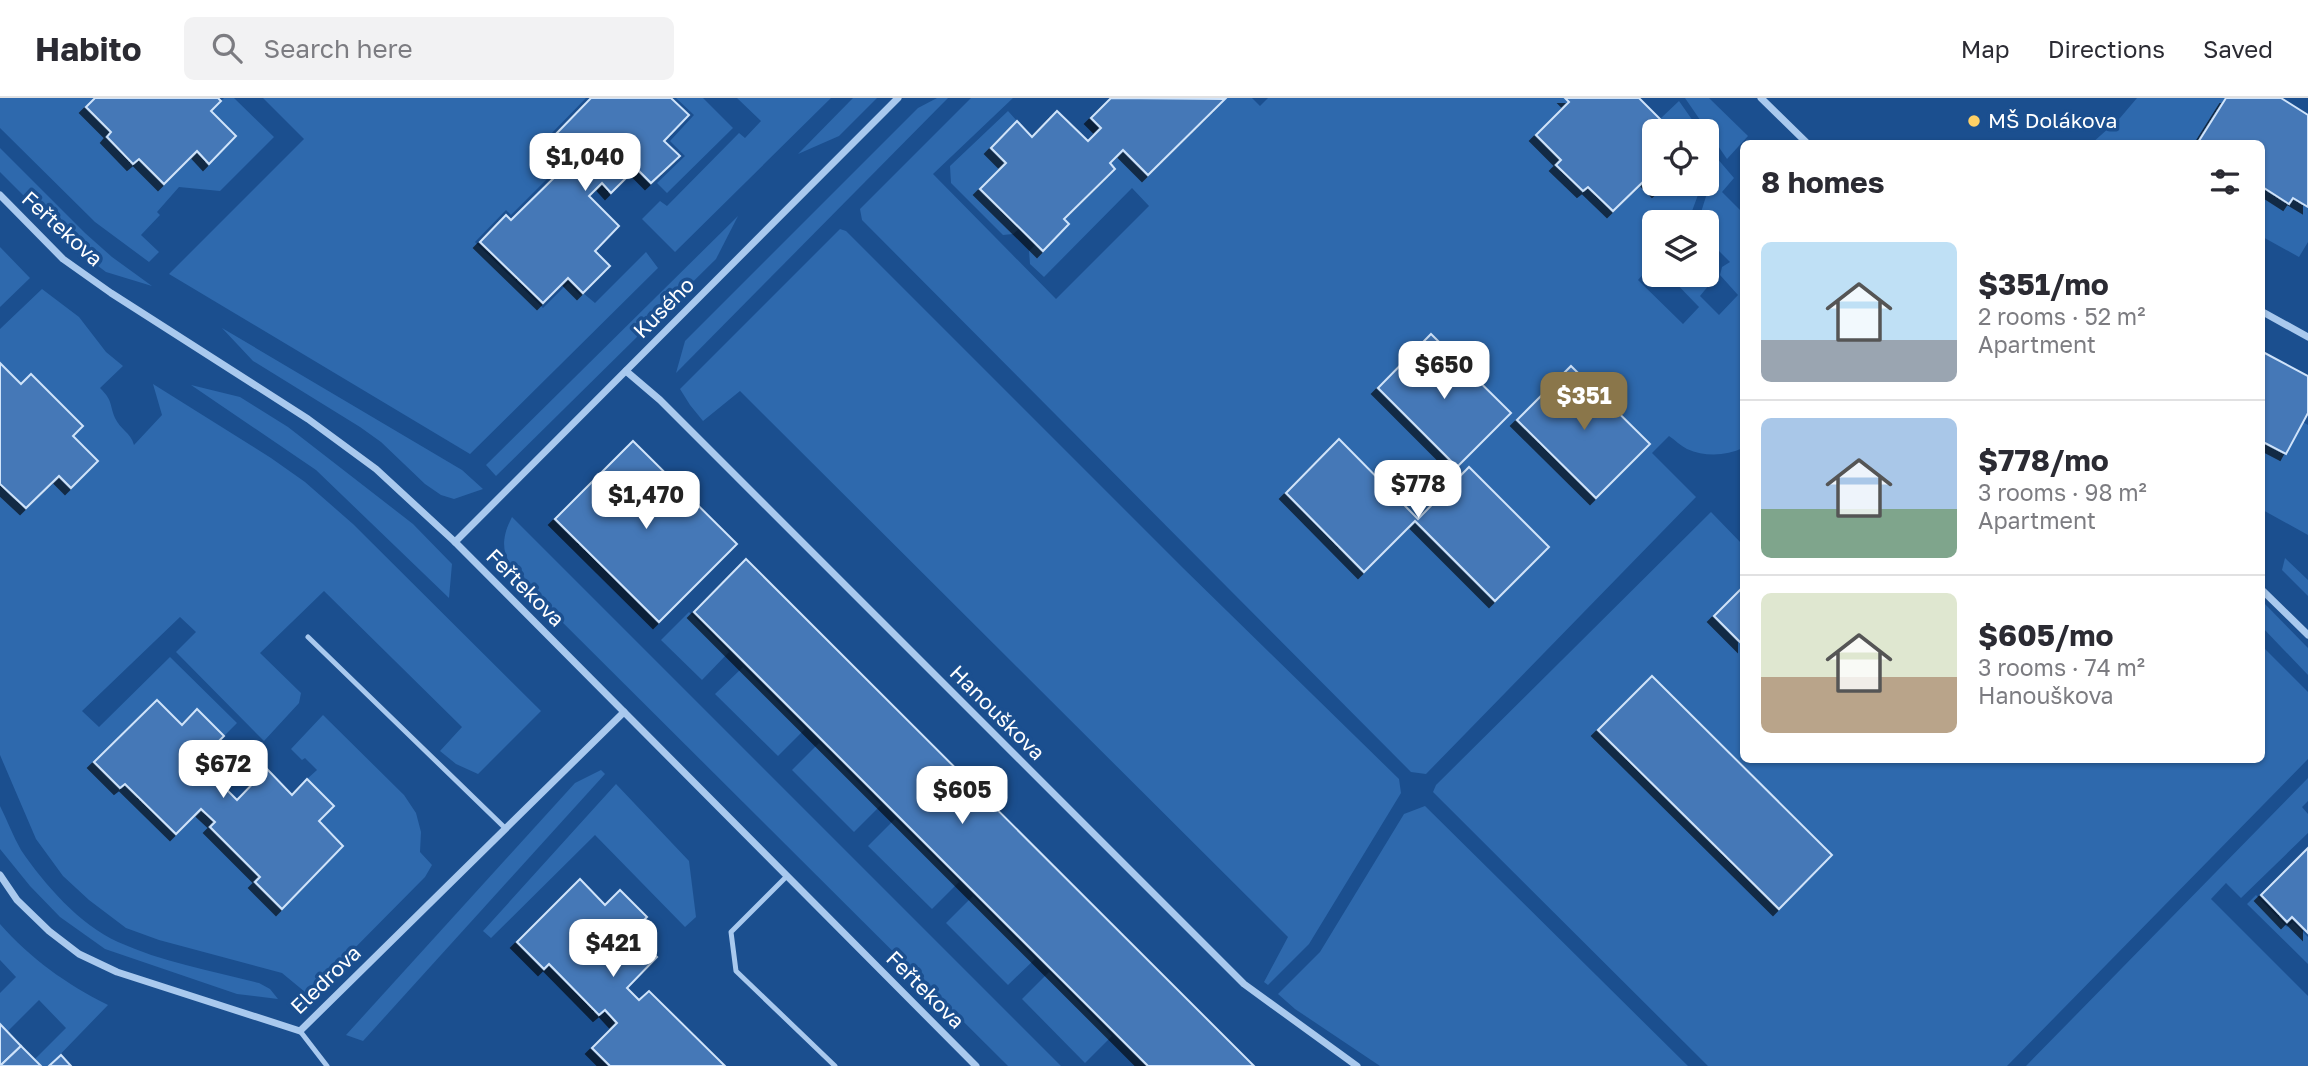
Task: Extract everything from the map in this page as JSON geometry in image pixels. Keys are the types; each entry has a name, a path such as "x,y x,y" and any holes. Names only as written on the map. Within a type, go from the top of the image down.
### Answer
{"street":[{"name":"Kusého","path":"455,542 898,98"},
{"path":"1761,98 1804,140"},
{"name":"Feřtekova","path":"0,195 63,259 111,293 308,419 376,469 455,542 976,1066"},
{"path":"2265,313 2308,337"},
{"name":"Hanouškova","path":"626,371 670,410 1244,984 1357,1066"},
{"path":"2265,593 2308,635"},
{"name":"Eledrova","path":"0,875 17,900 49,931 79,954 117,972 300,1031 624,712"}],"lane":[{"path":"308,637 505,828"},
{"path":"787,876 731,932 736,971 835,1066"},
{"path":"300,1031 327,1066"}],"shaded area":[{"path":"0,98 95,98 111,132 107,138 133,163 139,159 164,184 197,151 209,164 236,137 211,111 224,98 234,98 274,137 220,191 179,187 157,212 160,215 141,235 159,252 149,262 95,222 0,128"},
{"path":"263,98 586,98 549,136 575,161 568,169 562,164 511,215 506,210 475,242 543,308 568,283 580,295 583,293 595,303 646,252 658,268 470,454 169,274 304,139"},
{"path":"676,98 703,98 733,128 667,193 657,183 685,156 670,141 694,115"},
{"path":"737,98 831,98 675,252 642,219 660,201 667,206 739,133 745,138 761,121"},
{"path":"853,98 877,98 839,136 798,154"},
{"path":"937,98 948,98 676,373 685,341 918,108"},
{"path":"971,98 1013,98 933,174 1056,299 1149,206 1132,188 1044,277 1030,264 1029,251 1036,244 1043,250 1069,224 1064,219 1115,169 1110,163 1123,150 1148,175 1224,98 1252,98 1260,106 1268,98 1565,98 1569,102 1537,135 1561,160 1557,165 1582,191 1588,187 1612,211 1642,183 1642,196 1698,196 1692,210 1642,210 1642,276 1638,280 1642,287 1645,287 1683,324 1699,307 1680,287 1707,287 1700,296 1719,315 1738,295 1720,275 1722,267 1730,262 1719,251 1719,210 1702,210 1706,196 1719,196 1719,160 1734,178 1722,192 1740,210 1740,449 1723,454 1701,453 1687,449 1669,436 1652,453 1696,497 1426,774 1411,772 862,220 860,209","holes":["1431,334 1511,413 1457,467 1378,388","1570,366 1650,444 1596,498 1517,420","1339,440 1418,519 1470,467 1549,547 1495,600 1415,521 1364,571 1286,492"]},
{"path":"1685,98 1709,98 1748,136 1740,140 1740,145 1727,159 1719,147 1719,119 1699,119"},
{"path":"2137,98 2226,98 2199,140 2095,140"},
{"path":"1679,101 1692,119 1660,119"},
{"path":"1008,111 1017,121 991,148 1006,163 981,189 1020,228 1013,234 1003,235 951,183 950,166"},
{"path":"0,148 85,233 152,286 106,272 81,253 0,172"},
{"path":"2265,188 2289,203 2293,198 2308,207 2308,242 2299,257 2265,238"},
{"path":"738,216 716,259 496,476 486,465"},
{"path":"840,229 846,231 1183,568 1399,779 1401,793 1309,944 1268,985 1264,982 1288,937 740,391 703,421 680,389"},
{"path":"0,247 30,278 0,307"},
{"path":"42,289 79,317 106,352 123,366 100,388 109,399 117,422 134,445 162,415 153,384 271,458 305,482 353,524 541,711 478,774 456,764 440,751 462,727 324,591 260,653 301,693 299,703 264,741 176,652 196,632 180,617 82,711 99,727 170,657 237,723 224,736 197,709 182,725 157,700 94,762 120,788 125,784 176,834 201,809 215,822 210,827 260,877 255,883 282,908 343,847 319,821 334,806 307,779 317,770 291,749 323,715 404,795 416,813 421,832 420,852 432,865 425,877 332,971 305,992 282,973 159,940 126,928 89,900 63,876 36,839 0,755 0,484 26,508 59,476 71,488 98,461 73,436 83,426 32,374 21,384 0,363 0,329"},
{"path":"222,328 462,470 483,489 454,499 441,495 360,427 253,361"},
{"path":"191,385 240,397 288,427 413,524 452,564 449,598 316,470"},
{"path":"2303,422 2308,425 2308,535 2265,511 2265,443 2286,454"},
{"path":"1711,512 1740,542 1740,590 1714,616 1740,642 1740,763 2265,763 2265,649 2308,692 2308,759 2007,1066 1708,1066 1433,792 1436,785","holes":["1651,676 1832,855 1779,908 1598,731"]},
{"path":"512,517 1061,1066 1008,1066 526,586 505,554 505,537"},
{"path":"2285,558 2308,580 2308,596 2282,570"},
{"path":"2265,604 2308,648 2308,675 2265,630"},
{"path":"689,612 729,652 702,680 661,640"},
{"path":"743,667 805,729 778,756 715,694"},
{"path":"819,743 881,805 854,832 792,770"},
{"path":"601,770 605,774 363,1041 346,1035 575,783"},
{"path":"2308,778 2308,801 2302,807 2308,814 2308,833 2241,898 2226,883 2211,899 2308,996 2308,1066 2026,1066"},
{"path":"616,784 689,861 696,917 685,927 595,835 491,938 483,931"},
{"path":"0,806 18,845 30,863 64,902 104,935 187,966 259,983 270,989 278,999 237,994 105,949 60,917 0,849"},
{"path":"1425,806 1688,1066 1380,1066 1295,1009 1278,994 1320,952 1404,814"},
{"path":"895,819 959,882 932,909 868,846"},
{"path":"2256,895 2287,927 2293,922 2308,937 2308,964 2247,904"},
{"path":"973,896 1035,959 1008,985 946,923"},
{"path":"0,924 50,970 108,1005 49,1066 41,1066 34,1060 66,1028 39,1000 7,1032 0,1024 0,993 16,977 0,960"},
{"path":"1049,972 1112,1036 1085,1063 1022,999"}],"building":[{"path":"95,98 218,98 221,101 211,111 236,136 209,164 197,151 164,184 139,159 133,164 107,137 111,132 86,107"},
{"path":"591,98 671,98 689,115 664,141 680,156 651,183 636,168 611,193 602,183 589,196 619,226 595,251 610,266 583,293 568,278 543,303 480,242 506,215 511,220 563,169 568,174 580,161 554,136"},
{"path":"1111,98 1225,99 1148,175 1123,150 1110,163 1115,169 1064,219 1069,224 1043,251 980,189 1006,163 991,148 1017,121 1032,137 1057,111 1088,141 1101,128 1091,118"},
{"path":"1565,98 1639,98 1660,119 1642,119 1642,183 1613,211 1588,187 1583,191 1556,165 1561,160 1536,135 1569,102"},
{"path":"2226,98 2281,98 2308,115 2308,207 2293,198 2289,204 2265,189 2265,140 2200,140"},
{"path":"1431,334 1511,413 1457,467 1378,388"},
{"path":"2265,353 2308,376 2308,413 2286,454 2265,443"},
{"path":"0,363 21,384 31,374 83,426 73,436 98,461 71,488 59,476 26,508 0,484"},
{"path":"1571,366 1650,444 1596,498 1517,420"},
{"path":"1339,439 1418,519 1469,467 1549,547 1495,601 1415,521 1364,572 1286,493"},
{"path":"633,441 737,544 659,622 555,519"},
{"path":"746,559 1254,1066 1148,1066 694,612"},
{"path":"1740,590 1740,642 1714,616"},
{"path":"1652,676 1832,855 1779,909 1598,730"},
{"path":"157,700 182,725 197,709 224,736 208,752 234,777 224,787 237,800 267,769 292,795 307,779 334,806 319,821 343,846 282,909 255,882 260,877 210,827 215,822 201,809 176,834 125,784 120,788 94,762"},
{"path":"2308,848 2308,933 2292,917 2287,922 2261,895"},
{"path":"580,879 605,905 620,890 647,917 632,932 657,957 627,988 639,1000 649,991 725,1066 610,1066 592,1048 617,1023 605,1010 599,1015 549,964 544,969 517,942"},
{"path":"0,1024 21,1046 0,1066"},
{"path":"21,1046 41,1066 0,1066"},
{"path":"61,1055 71,1066 49,1066"}],"place":[{"name":"MŠ Dolákova","path":"1974,121"}]}
